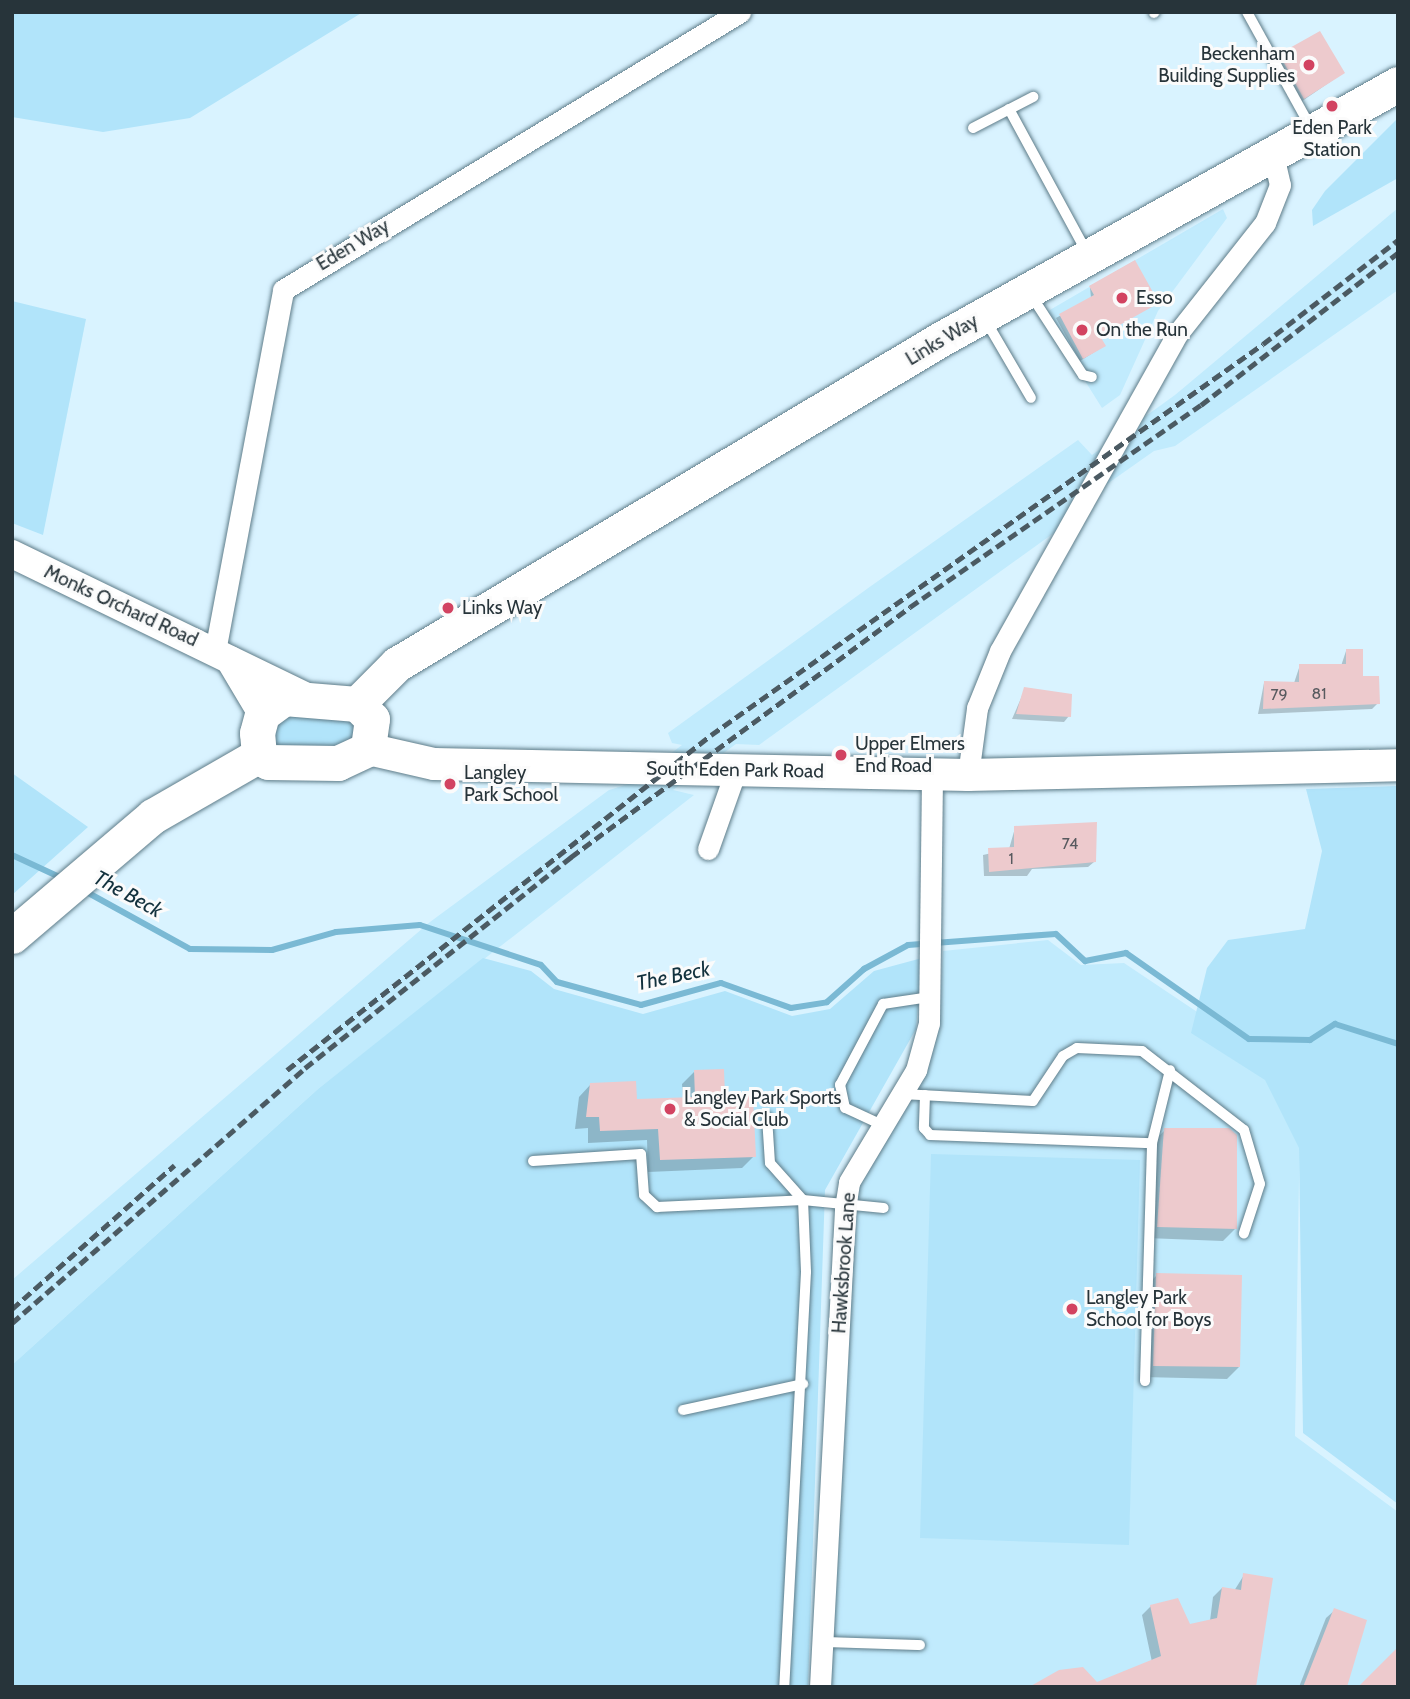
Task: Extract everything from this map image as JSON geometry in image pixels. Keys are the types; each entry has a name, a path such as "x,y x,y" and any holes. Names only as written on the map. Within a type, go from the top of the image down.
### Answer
{"main road":[{"name":"Links Way","path":"357,704 397,664 1088,254 1314,135 1398,84"},
{"path":"12,936 87,867 153,816 260,755 298,766 353,760 368,749 372,719 357,704 304,696 284,698 262,714 260,755"},
{"name":"South Eden Park Road","path":"368,749 434,764 968,775 1398,765"}],"street":[{"name":"Eden Way","path":"223,655 283,290 740,12"},
{"path":"968,775 974,718 1000,651 1160,365 1269,215 1280,185 1273,155"},
{"name":"Monks Orchard Road","path":"12,554 304,696"},
{"path":"223,655 262,714"},
{"path":"708,849 736,770"},
{"name":"Hawksbrook Lane","path":"820,1687 845,1208 849,1182 880,1124 916,1070 930,997 933,912 932,774"}],"lane":[{"path":"1247,12 1314,135"},
{"path":"973,128 1033,97"},
{"path":"1009,109 1088,254"},
{"path":"1028,289 1083,375 1092,377"},
{"path":"983,315 1031,398"},
{"path":"880,1124 845,1108 840,1085 883,1004 930,997"},
{"path":"899,1094 1033,1101 1063,1056 1095,1046 1142,1051 1170,1070 1244,1130 1260,1184 1244,1233"},
{"path":"1144,1381 1152,1143 1170,1070"},
{"path":"925,1095 924,1128 930,1135 1152,1143"},
{"path":"767,1117 770,1163 803,1200 803,1384 784,1687"},
{"path":"533,1161 641,1154 643,1195 657,1207 803,1200 845,1208 884,1208"},
{"path":"683,1410 803,1384"},
{"path":"823,1642 920,1645"}],"shaded area":[{"path":"12,12 363,12 190,118 103,132 12,117"},
{"path":"1398,118 1398,178 1313,226 1312,210 1325,191"},
{"path":"1398,208 1398,290 1175,446 1154,451 1073,508 1058,530 759,745 736,744 673,790 694,795 318,1089 12,1365 12,1280 430,922 609,790 632,783 682,745 672,743 668,733 871,586 1078,440 1092,455 1175,395"},
{"path":"1223,209 1227,218 1158,311 1120,395 1102,408 1043,314"},
{"path":"12,301 86,319 43,535 12,523"},
{"path":"280,715 353,717 360,741 278,756 267,730"},
{"path":"12,773 88,827 12,895"},
{"path":"1398,786 1398,1504 1303,1433 1299,1148 1265,1080 1191,1033 1207,968 1228,940 1305,929 1322,851 1306,789"},
{"name":"Langley Park School for Boys","path":"1048,940 1081,965 1124,963 1251,1048 1301,1049 1295,1436 1398,1512 1398,1687 819,1687 857,1185 939,1023 943,951"},
{"path":"483,958 531,971 554,989 643,1014 725,991 792,1016 830,1009 874,971 922,958 916,1029 825,1190 808,1687 12,1687 12,1365 318,1089"},
{"path":"931,1154 1140,1160 1129,1545 920,1538"}],"building":[{"name":"Beckenham Building Supplies","path":"1320,31 1345,73 1304,99 1279,54"},
{"name":"Esso","path":"1135,260 1159,303 1100,336 1106,346 1083,359 1059,314 1094,295 1089,286"},
{"path":"1346,649 1363,649 1363,676 1379,676 1380,704 1263,709 1264,681 1299,682 1299,664 1346,664"},
{"path":"1024,687 1072,694 1071,717 1016,714"},
{"path":"1097,822 1096,862 989,872 988,848 1014,847 1014,826"},
{"name":"Langley Park Sports & Social Club","path":"724,1069 725,1096 753,1095 756,1157 660,1160 658,1129 600,1131 599,1117 586,1117 590,1083 636,1081 637,1099 695,1097 694,1070"},
{"path":"1164,1128 1229,1128 1237,1135 1237,1229 1157,1227"},
{"path":"1156,1273 1242,1275 1240,1367 1153,1366"},
{"path":"1243,1573 1273,1578 1256,1687 1029,1687 1059,1670 1083,1667 1097,1682 1161,1656 1150,1605 1178,1598 1190,1624 1217,1618 1222,1587 1241,1590"},
{"path":"1334,1608 1367,1620 1347,1687 1303,1687"},
{"path":"1398,1647 1398,1687 1358,1687"}],"waterway":[{"name":"The Beck","path":"12,855 64,879"},
{"name":"The Beck","path":"83,890 190,949 272,950 336,932 420,925 541,965 557,982 641,1005 721,983 791,1008 827,1002 864,969 908,945 1056,934 1085,961 1126,953 1249,1039 1310,1040 1335,1024 1398,1044"}],"railway":[{"path":"287,1070 711,735 1263,344 1398,240"},
{"path":"12,1323 305,1068 571,857 910,607 1201,405 1398,253"},
{"path":"12,1309 175,1165"}],"place":[{"name":"Beckenham Building Supplies","path":"1309,65"},
{"name":"Eden Park Station","path":"1332,106"},
{"name":"Esso","path":"1122,298"},
{"name":"On the Run","path":"1082,330"},
{"name":"Links Way","path":"448,608"},
{"name":"Upper Elmers End Road","path":"841,755"},
{"name":"Langley Park School","path":"450,784"},
{"name":"Langley Park Sports & Social Club","path":"670,1109"},
{"name":"Langley Park School for Boys","path":"1072,1309"}]}
